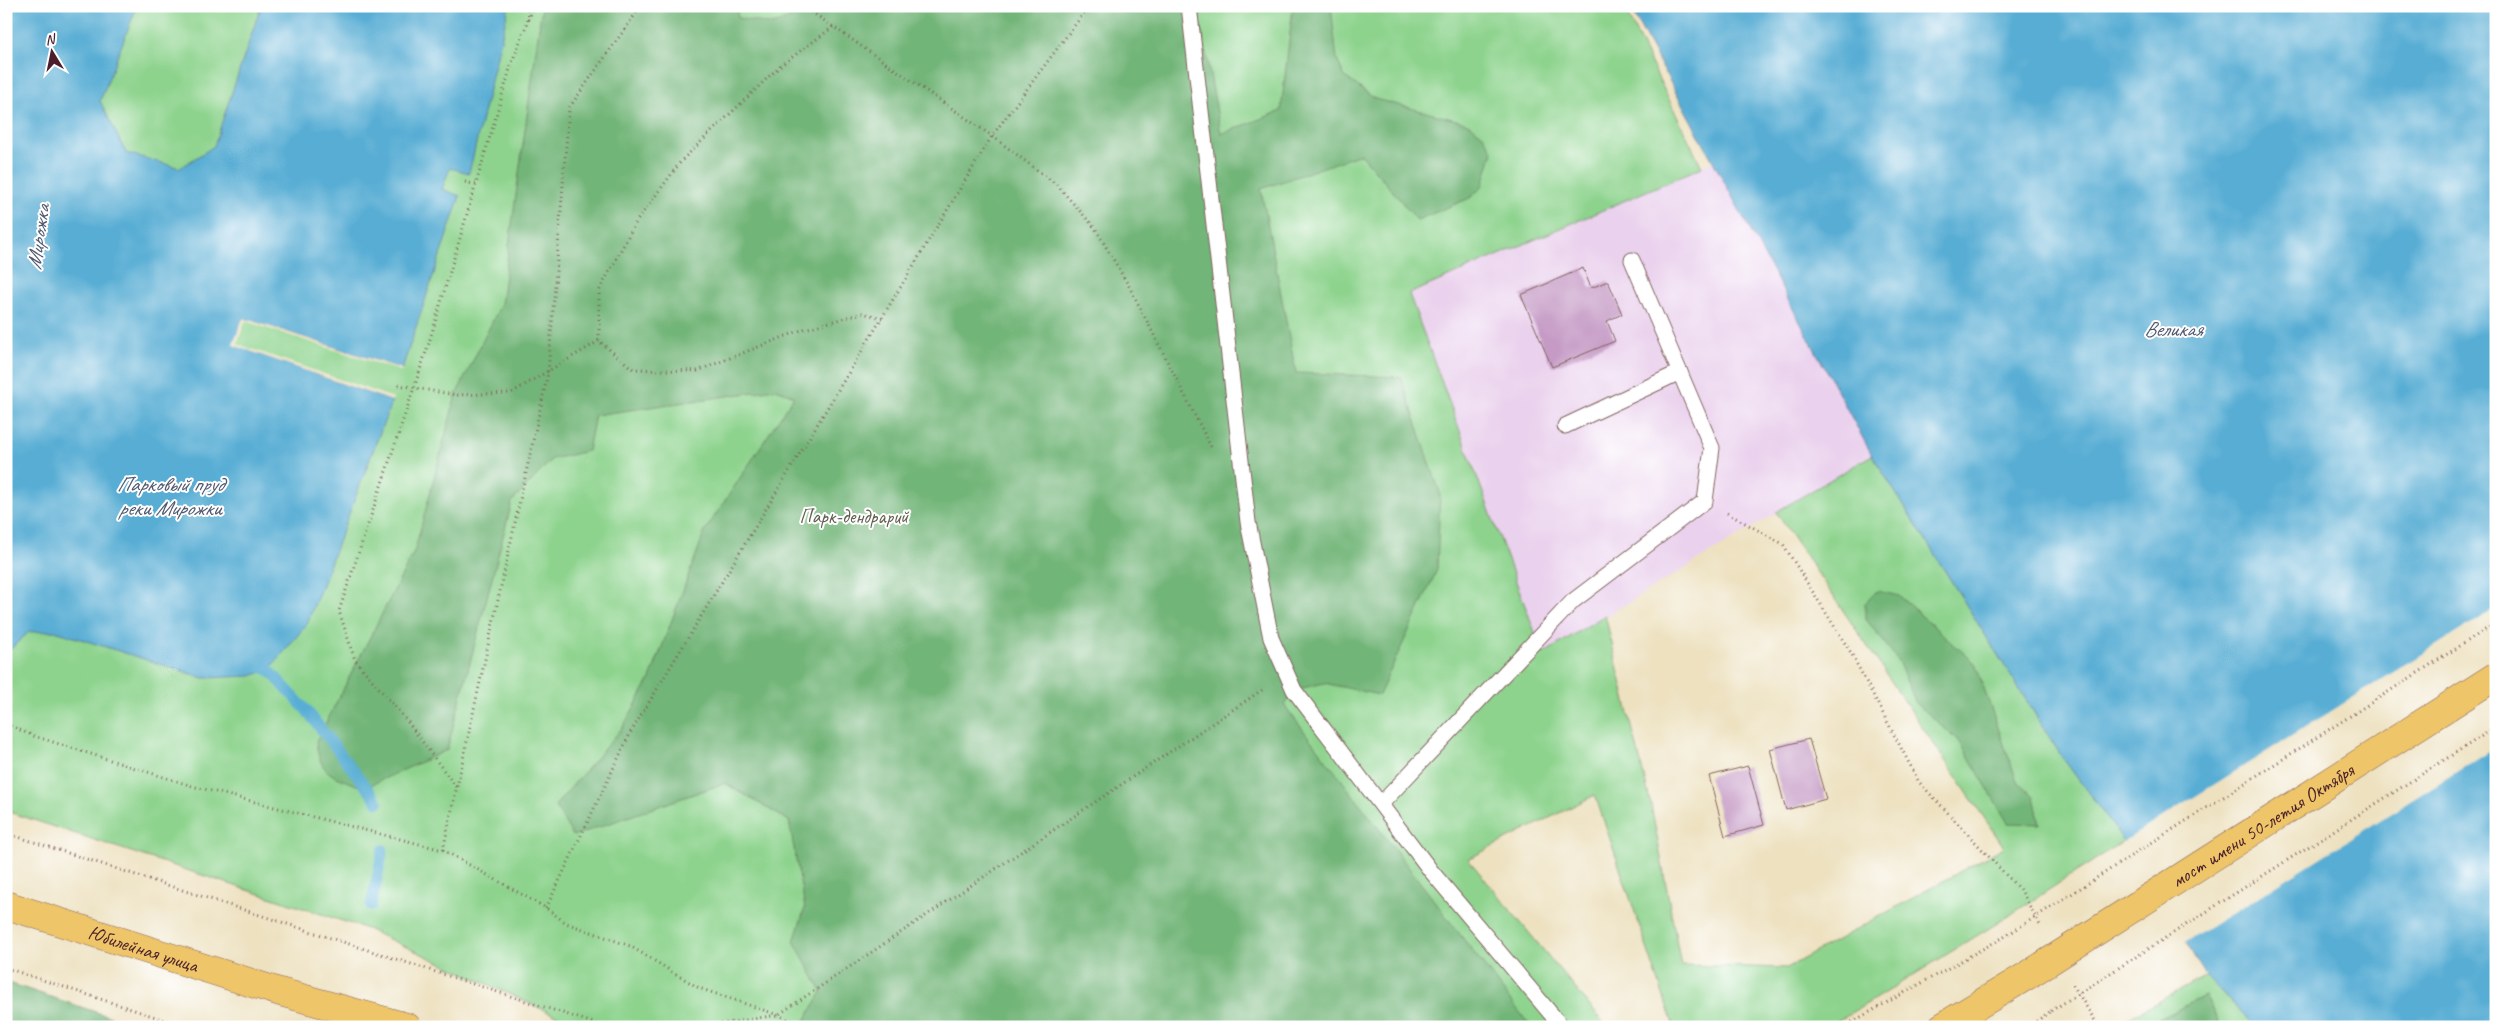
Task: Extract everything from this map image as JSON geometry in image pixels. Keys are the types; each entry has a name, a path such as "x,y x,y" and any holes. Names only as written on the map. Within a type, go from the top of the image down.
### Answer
{"main road":[{"name":"мост имени 50-летия Октября","path":"1971,1011 2496,676"},
{"name":"Юбилейная улица","path":"6,905 280,992 407,1027"},
{"name":"Юбилейная улица","path":"280,992 343,1027"},
{"path":"1942,1027 1971,1011"},
{"path":"1950,1027 1971,1011"}],"lane":[{"path":"1189,6 1248,522 1271,638 1294,690 1431,870 1562,1027"},
{"path":"1381,804 1573,601 1705,501 1712,448 1632,260"},
{"path":"1565,426 1680,372"}],"path":[{"path":"528,6 528,23"},
{"path":"457,787 407,720 355,660 339,611 414,390 477,185 512,62 534,6"},
{"path":"443,850 548,373 569,108 641,6"},
{"path":"803,6 992,136 1057,185 1094,228 1130,288 1213,452"},
{"path":"546,908 631,732 992,136 1090,6"},
{"path":"833,27 780,66 682,160 670,175 636,222 599,291 599,340 633,370 697,371 804,329 863,313 882,318"},
{"path":"465,182 477,185"},
{"path":"398,385 414,390 456,395 511,393 548,373 599,340"},
{"path":"1705,501 1782,544 1851,653 1919,782 2022,892 2044,933"},
{"path":"1843,1027 2004,937 2496,623"},
{"path":"701,1027 778,1015 1286,674"},
{"path":"6,724 34,736 192,786 443,850 546,908 566,923 630,946 699,988 778,1015 804,1027"},
{"path":"2028,1027 2496,727"},
{"path":"6,833 606,1027"},
{"path":"6,968 186,1027"},
{"path":"2071,982 2089,1015 2099,1027"}],"shaded area":[{"path":"1714,161 1872,455 1543,654 1409,293"}],"green space":[{"name":"Парк-дендрарий","path":"6,6 1623,6 1702,167 1409,294 1543,654 1605,615 1651,805 1681,965 1787,968 2004,847 1776,512 1872,455 2062,757 2124,841 1996,924 1829,1027 1674,1027 1595,795 1468,859 1607,1027 581,1027 367,929 6,811"},
{"path":"542,6 736,6 738,18 773,25 818,6 1193,6 1199,15 1221,134 1281,111 1293,6 1331,6 1337,60 1345,77 1375,99 1468,123 1483,135 1493,152 1482,187 1470,198 1417,220 1361,154 1261,189 1296,373 1401,377 1440,493 1437,570 1379,695 1324,683 1294,690 1284,705 1531,1027 801,1027 822,992 794,941 805,908 789,821 725,783 573,836 555,806 623,727 650,679 705,531 794,396 776,389 595,415 588,451 552,459 512,502 447,750 364,788 337,777 325,769 318,754 316,742 415,550 456,395 501,304"},
{"path":"1877,591 1899,596 1975,663 2017,781 2034,797 2040,824 2008,823 1960,742 1916,703 1897,659 1865,618 1865,603"},
{"path":"2206,976 2256,1027 2221,1027 2205,996 2143,1027 2112,1027"},
{"path":"6,982 141,1027 6,1027"},
{"path":"2205,996 2221,1027 2145,1027 2145,1026"}],"water":[{"name":"Парковый пруд реки Мирожки","path":"15,6 137,6 100,101 126,153 180,168 214,146 261,6 509,6 469,173 450,168 442,189 460,196 402,369 243,318 234,345 392,401 307,624 269,670 251,676 204,678 55,631 29,632 6,653 6,28"},
{"name":"Великая","path":"1629,6 2496,6 2496,1027 2256,1027 2206,976 2124,841 2062,757 1872,455"}],"pier":[{"path":"243,318 402,369 401,371 245,321 237,344 393,398 392,401 233,345"},
{"path":"2496,608 2496,747 2183,944 2121,843"}],"building":[{"path":"1583,268 1591,288 1608,281 1622,314 1607,321 1615,341 1552,367 1521,295"},
{"path":"1809,739 1826,799 1786,810 1770,749"},
{"path":"1748,766 1764,825 1725,836 1709,776"}],"waterway":[{"path":"256,666 269,670 307,711 378,802"},
{"path":"371,906 383,850"}],"water label":[{"name":"Мирожка","path":"38,237"}]}
